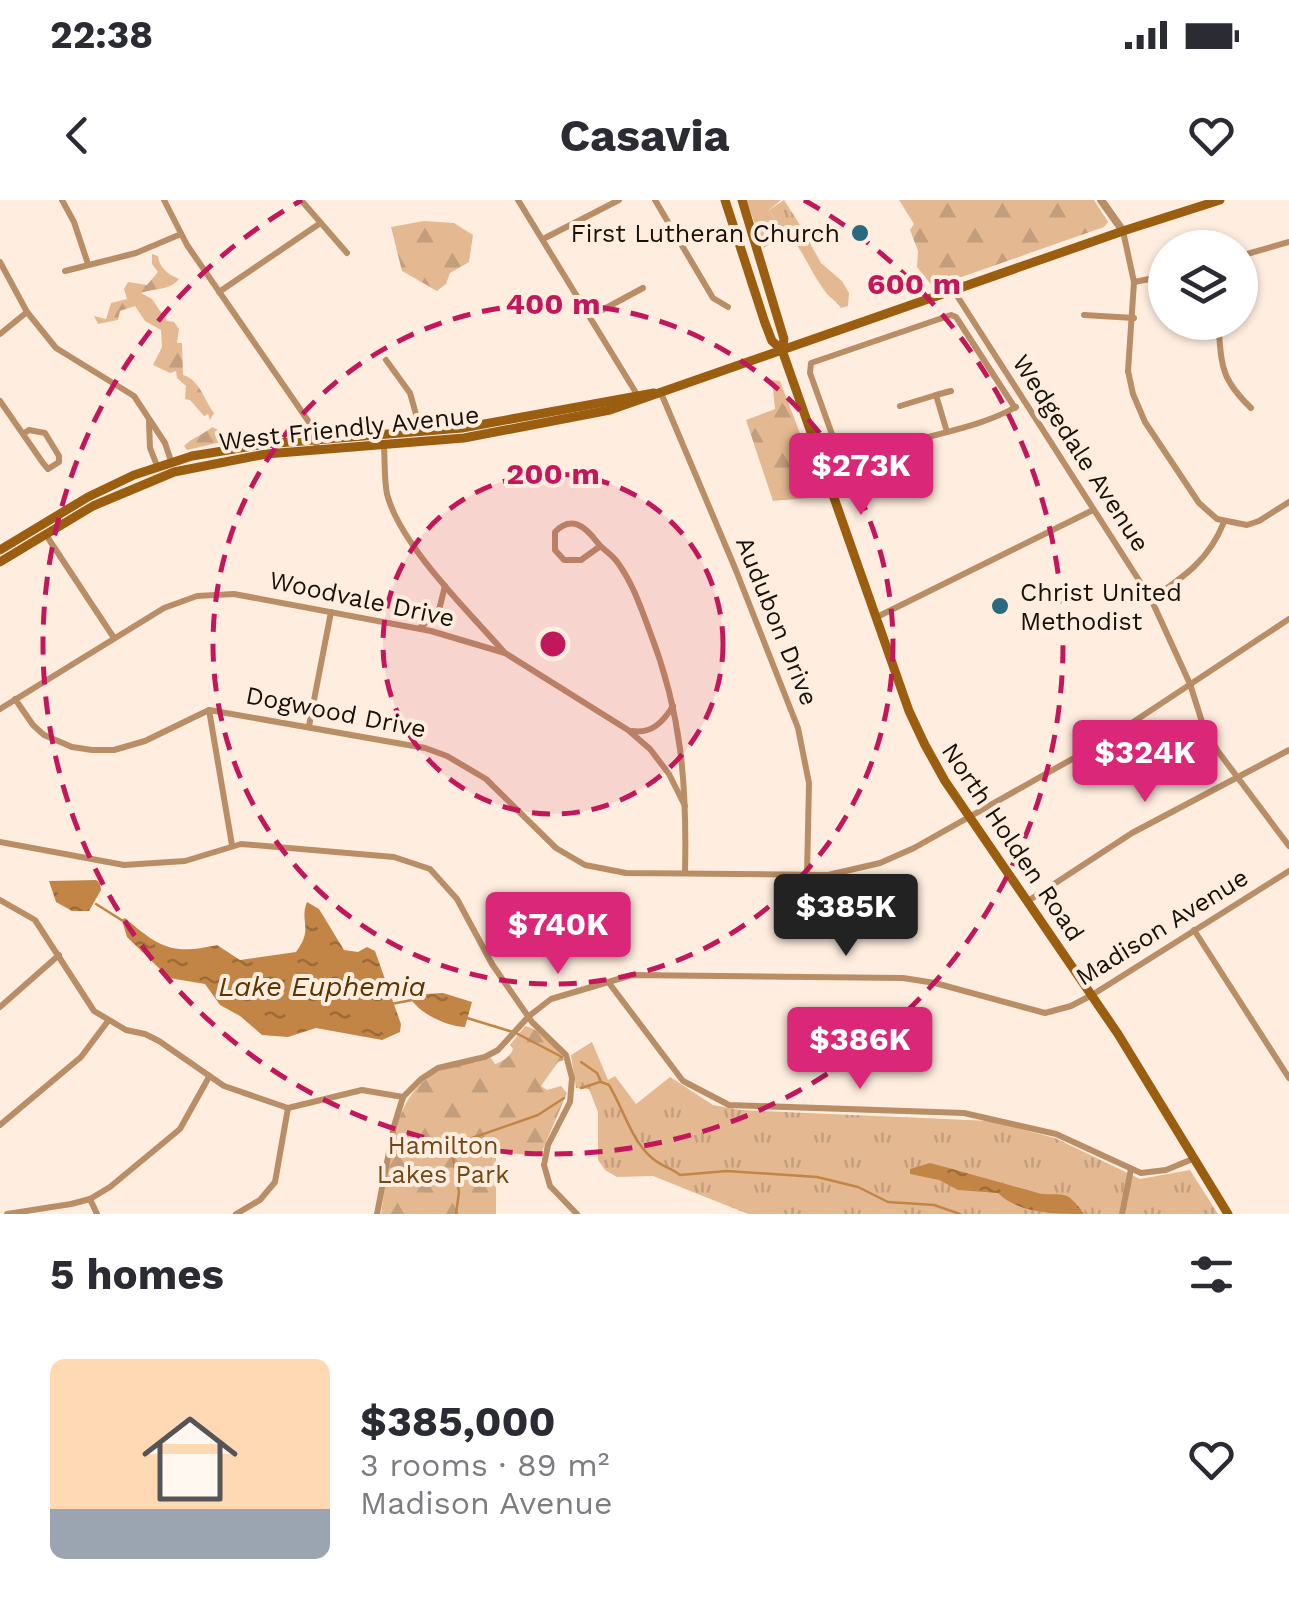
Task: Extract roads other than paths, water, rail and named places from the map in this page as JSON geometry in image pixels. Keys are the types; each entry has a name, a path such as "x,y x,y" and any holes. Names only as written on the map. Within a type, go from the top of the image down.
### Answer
{"main road":[{"name":"North Holden Road","path":"725,200 765,323 772,341 782,350 924,745 1092,996 1228,1214"},
{"name":"North Holden Road","path":"742,200 784,339 782,350"},
{"name":"West Friendly Avenue","path":"0,550 172,467 421,434 661,393 1220,200"},
{"name":"West Friendly Avenue","path":"318,445 384,446 464,438 569,420 639,398"},
{"name":"West Friendly Avenue","path":"0,562 43,530"}],"street":[{"path":"62,200 88,264"},
{"path":"164,200 182,234 311,425 318,445"},
{"path":"301,200 346,254"},
{"path":"518,200 639,398"},
{"path":"543,239 619,200"},
{"path":"655,200 712,298 728,307"},
{"path":"1101,200 1123,231 1134,282 1128,371 1139,410 1199,504 1224,522 1259,522 1289,502"},
{"path":"220,292 319,224"},
{"path":"66,271 136,253 182,234"},
{"path":"1258,251 1289,242"},
{"path":"0,262 27,312 56,348 134,396 164,442 172,467"},
{"path":"1134,282 1148,279"},
{"path":"591,316 642,288"},
{"name":"Wedgedale Avenue","path":"954,291 1151,599 1190,684 1203,725 1289,846"},
{"path":"0,334 27,312"},
{"path":"843,465 810,372 811,363 894,332 951,314 956,317 1014,408"},
{"path":"1084,314 1134,318"},
{"path":"1219,340 1222,372 1233,391 1251,408"},
{"path":"386,360 410,393 421,434"},
{"path":"900,406 951,390"},
{"name":"Audubon Drive","path":"661,393 736,568 798,728 809,784 808,875"},
{"path":"936,395 946,432"},
{"path":"0,401 42,463 54,467 60,456 44,433 30,430 23,434"},
{"path":"823,469 984,422 1024,402"},
{"path":"149,420 150,448 159,471"},
{"path":"384,446 387,493 397,517 445,586 505,653"},
{"path":"877,618 1093,510"},
{"path":"599,547 575,562 564,560 555,550 554,532 573,522 586,528 599,547 616,559 635,592 674,705 684,768 685,873"},
{"path":"1151,599 1200,564 1224,522"},
{"path":"43,530 114,638"},
{"path":"419,629 439,610 445,586"},
{"name":"Woodvale Drive","path":"0,708 179,601 214,592 419,629 505,653 628,730 650,749 669,774 685,806"},
{"path":"309,726 331,612"},
{"name":"Dogwood Drive","path":"15,699 32,725 44,735 72,747 92,750 114,750 145,741 209,710 425,748 486,779 556,848 585,865 626,873 828,874 880,863 970,816 1106,740 1289,619"},
{"path":"628,730 655,728 674,705"},
{"path":"209,710 232,845"},
{"path":"1028,902 1132,833 1289,750"},
{"path":"0,842 124,866 185,861 232,845 273,845 394,857 430,869 457,899 492,964 529,1016 562,1048 568,1060 572,1078 570,1102 548,1144 544,1166 550,1186 577,1214"},
{"name":"Madison Avenue","path":"404,1097 420,1079 438,1068 498,1050 529,1016 551,999 632,975 903,978 1045,1012 1071,1006 1289,871"},
{"path":"0,900 35,920 94,1010 108,1022 160,1040 208,1078 288,1108 362,1090 404,1097 394,1126 377,1214"},
{"path":"1194,930 1289,1078"},
{"path":"0,1007 60,955"},
{"path":"609,983 683,1080 729,1105 964,1113 1056,1134 1131,1170 1150,1174 1196,1158"},
{"path":"0,1125 82,1056 108,1022"},
{"path":"7,1214 90,1199 126,1175 180,1130 208,1078"},
{"path":"236,1214 260,1200 275,1182 288,1108"},
{"path":"1122,1214 1131,1170"},
{"path":"90,1199 96,1214"}],"water":[{"path":"96,880 101,890 89,911 72,911 56,902 49,881"},
{"name":"Lake Euphemia","path":"307,902 319,909 344,950 358,952 367,947 375,951 401,1024 400,1032 382,1040 316,1028 288,1037 262,1035 220,1005 205,984 169,978 127,937 122,920 125,918 167,946 189,949 217,945 240,960 296,952 304,937"},
{"path":"443,993 472,1002 465,1027 433,1017 409,995"},
{"path":"930,1163 1038,1193 1066,1196 1084,1214 1027,1209 998,1193 958,1190 939,1180 910,1174 910,1169"}],"waterway":[{"path":"96,904 123,921"},
{"path":"391,1004 412,1000"},
{"path":"467,1018 516,1033 562,1057"},
{"path":"581,1062 609,1085 645,1151 680,1175 727,1171 817,1177 858,1187 888,1202 934,1205 960,1214"},
{"path":"581,1088 600,1082"},
{"path":"456,1214 456,1150 472,1138 538,1115 564,1098"}],"place":[{"name":"First Lutheran Church","path":"860,233"},
{"name":"Christ United Methodist","path":"1000,606"}],"park label":[{"name":"Hamilton Lakes Park","path":"443,1160"}]}
